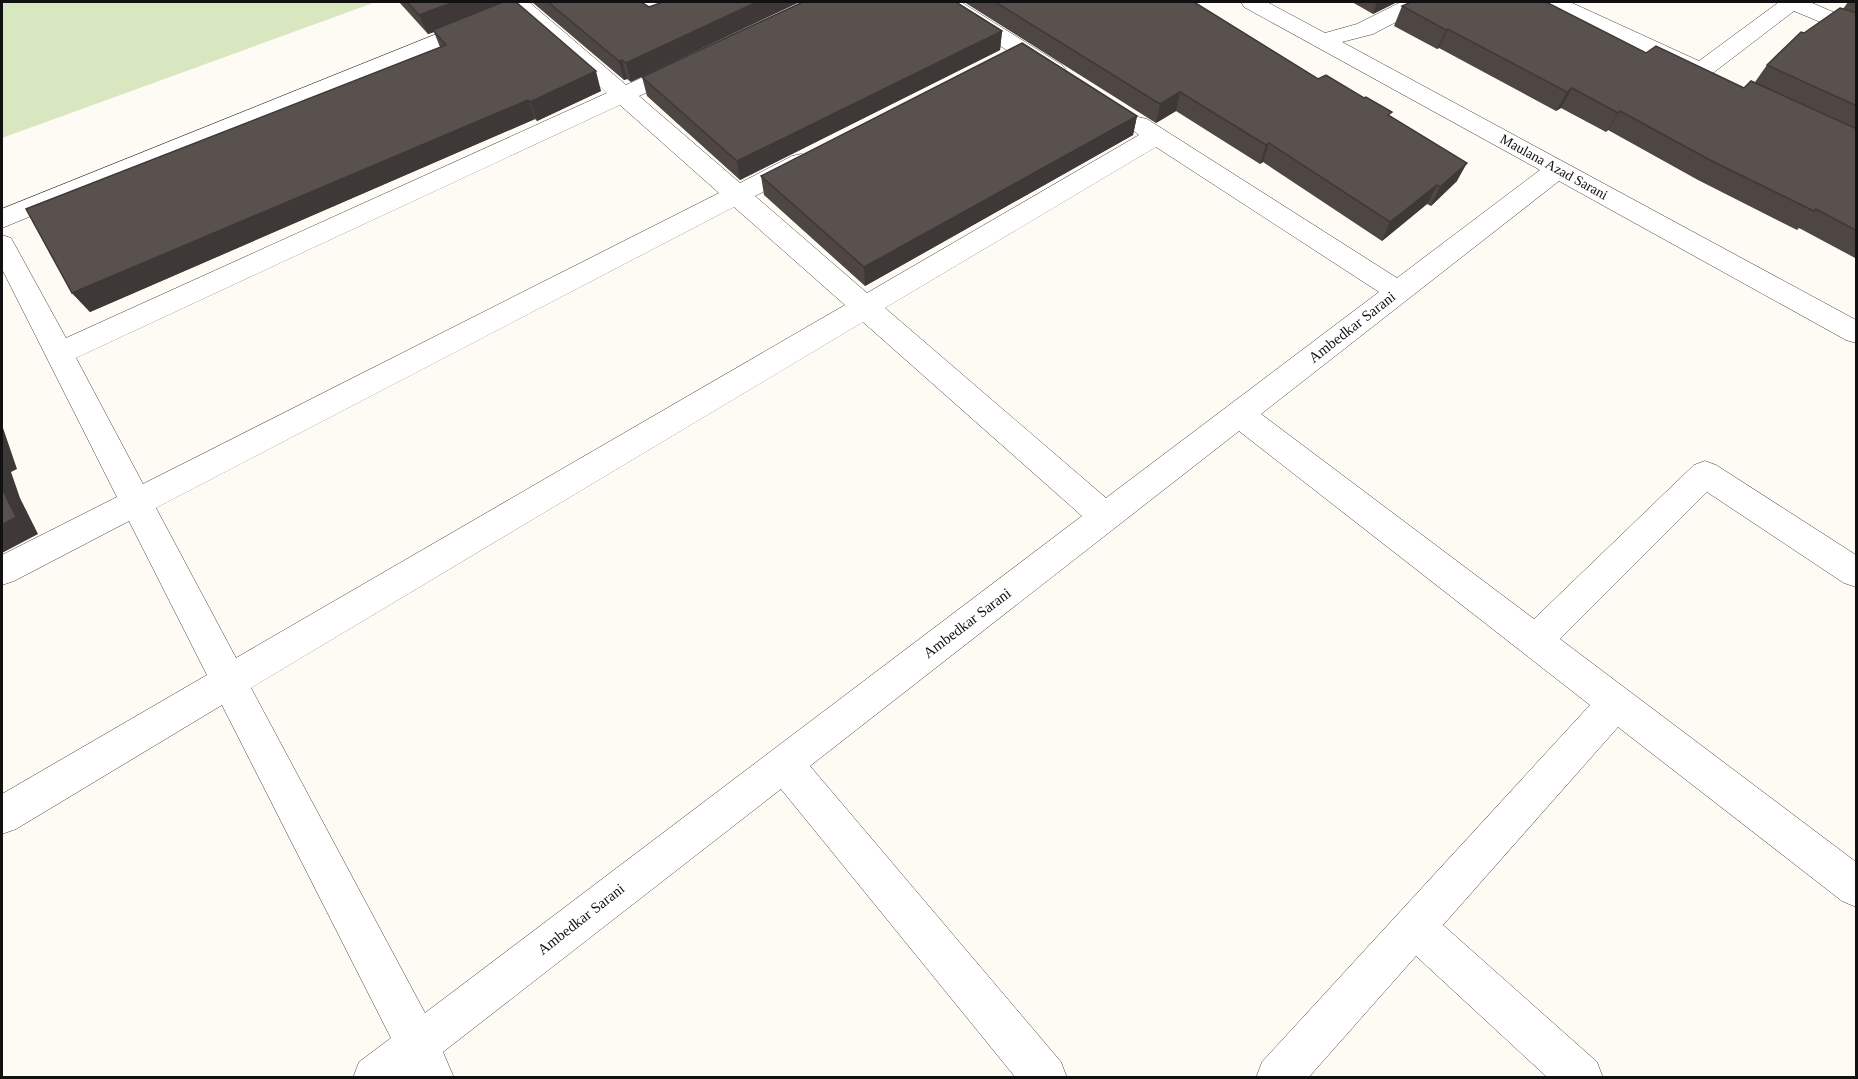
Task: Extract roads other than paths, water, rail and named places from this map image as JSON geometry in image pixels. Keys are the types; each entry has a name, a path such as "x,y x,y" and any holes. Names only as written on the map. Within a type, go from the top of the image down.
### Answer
{"street":[{"path":"947,2 1011,55 1070,80"},
{"name":"Maulana Azad Sarani","path":"1252,2 1857,333"},
{"path":"1322,40 1365,28 1417,2"},
{"path":"1553,2 1711,76 1793,2 1857,30"},
{"path":"2,219 519,4 1105,517"},
{"path":"58,354 707,56"},
{"path":"1118,111 1399,292"},
{"path":"2,815 1156,136"},
{"path":"2,571 822,152"},
{"name":"Ambedkar Sarani","path":"375,1077 425,1061 784,764 1558,169"},
{"path":"2,244 425,1061"},
{"path":"1239,414 1857,887"},
{"path":"1535,640 1705,474 1857,573"},
{"path":"1278,1077 1616,703"},
{"path":"784,764 1045,1077"},
{"path":"1414,926 1581,1077"}]}
